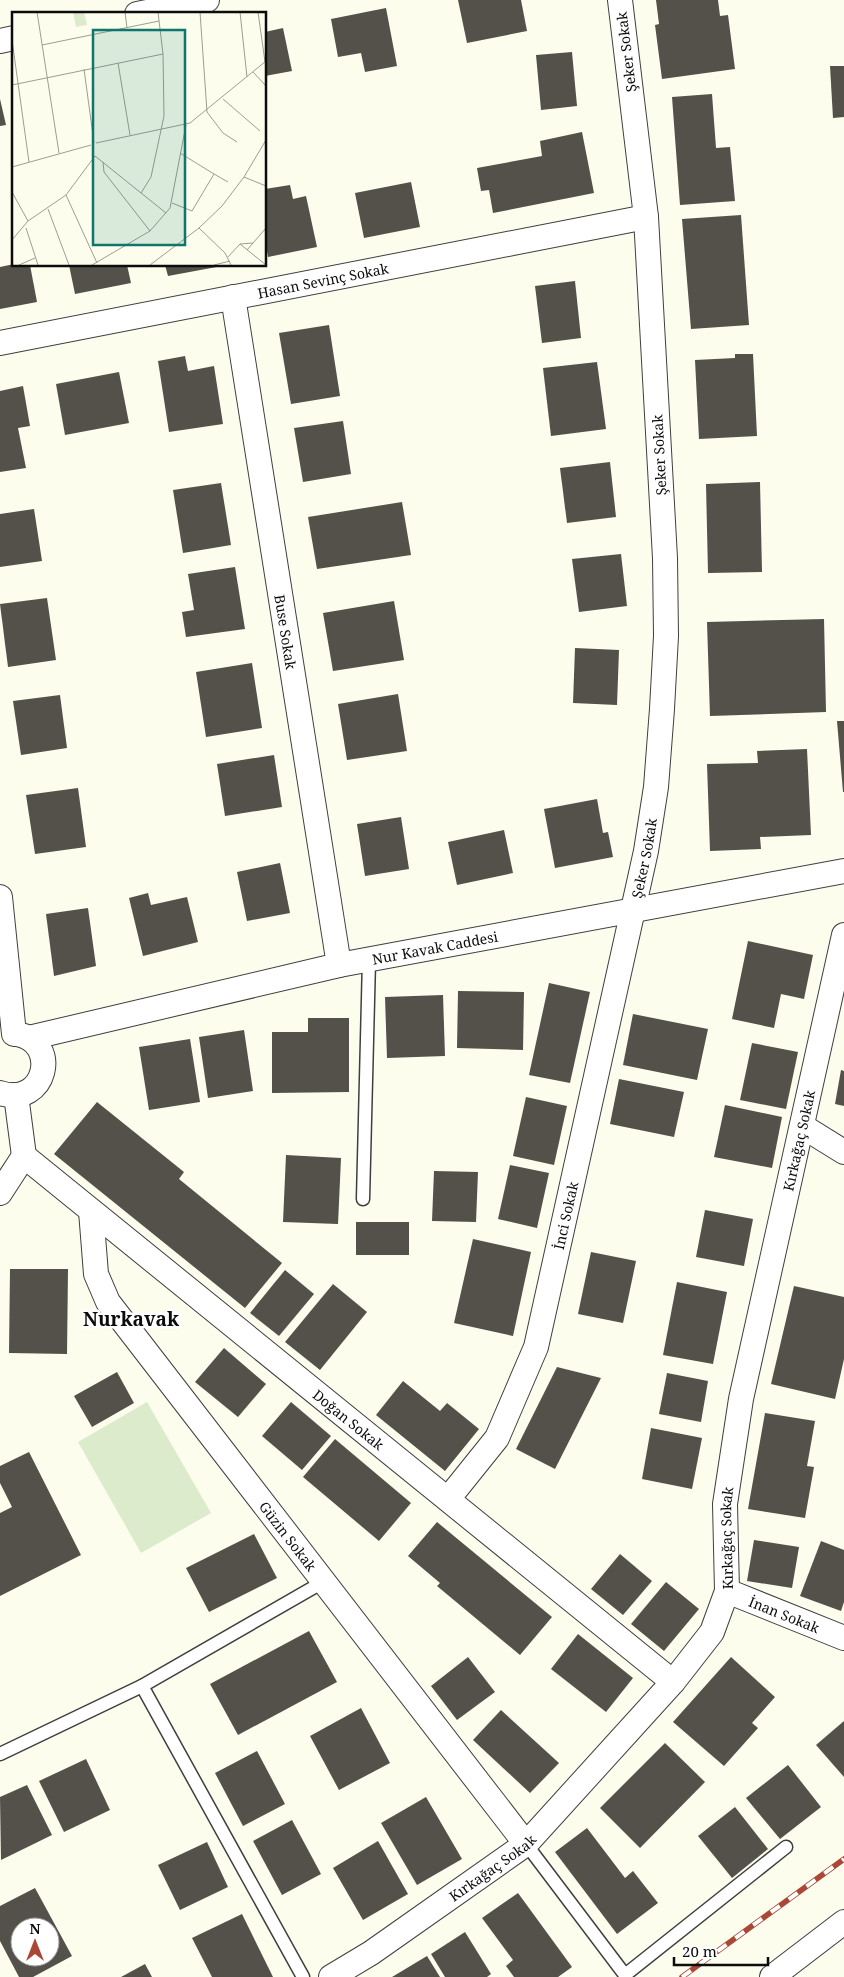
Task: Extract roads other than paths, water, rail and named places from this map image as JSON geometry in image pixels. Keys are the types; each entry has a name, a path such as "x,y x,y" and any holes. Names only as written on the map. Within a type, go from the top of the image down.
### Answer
{"street":[{"path":"148,12 207,0"},
{"name":"Şeker Sokak","path":"620,0 646,217 665,558 666,636 656,787 646,850 633,910"},
{"name":"Hasan Sevinç Sokak","path":"0,343 646,217"},
{"name":"Buse Sokak","path":"233,297 339,965"},
{"name":"Nur Kavak Caddesi","path":"14,1036 339,965 844,871"},
{"path":"0,897 14,1036 40,1050 43,1072 40,1079 30,1090 8,1094 24,1156 0,1193"},
{"name":"İnci Sokak","path":"448,1499 497,1438 536,1347 633,910"},
{"name":"Kırkağaç Sokak","path":"331,1977 371,1953 526,1844 673,1682 712,1632 727,1591 725,1504 740,1399 844,935"},
{"path":"802,1126 844,1152"},
{"name":"Doğan Sokak","path":"24,1156 673,1682"},
{"name":"Güzin Sokak","path":"91,1211 96,1274 108,1302 526,1844"},
{"name":"İnan Sokak","path":"727,1591 844,1638"},
{"path":"772,1977 844,1922"}],"lane":[{"path":"363,1199 369,960"},
{"path":"0,1754 142,1686 324,1582"},
{"path":"142,1686 303,1977"},
{"path":"526,1844 625,1976 786,1847"}],"railway":[{"path":"682,1977 844,1859"}],"district":[{"name":"Nurkavak","path":"131,1319"}]}
